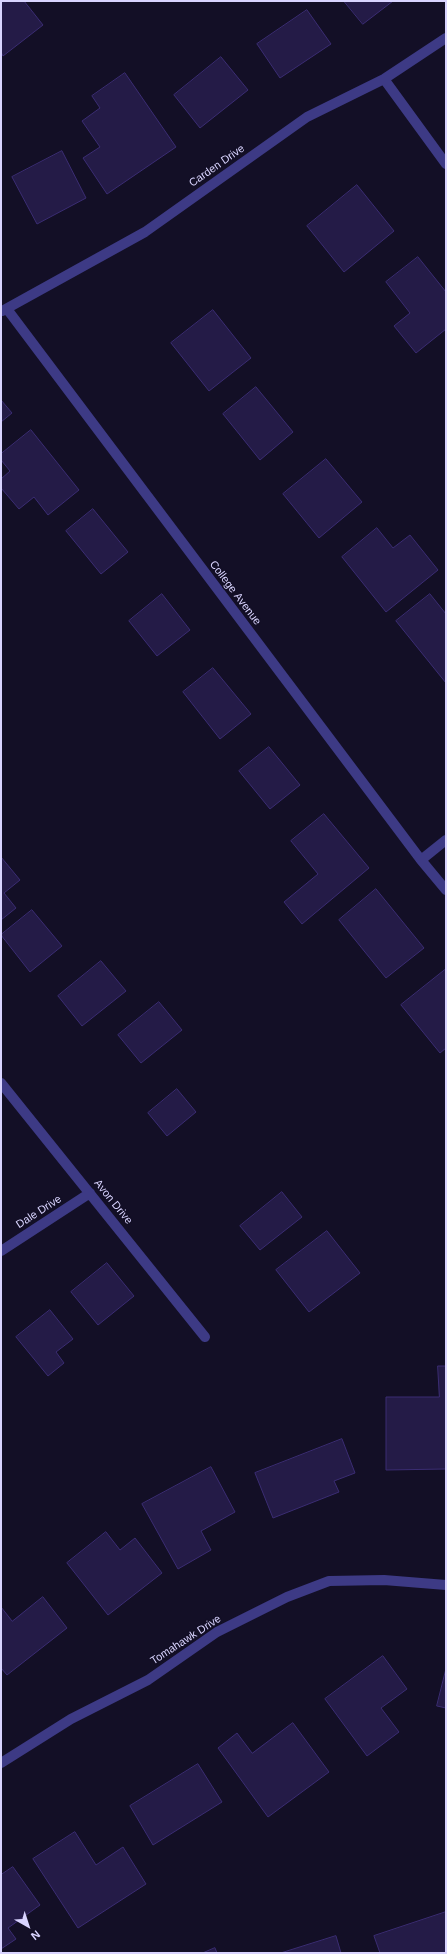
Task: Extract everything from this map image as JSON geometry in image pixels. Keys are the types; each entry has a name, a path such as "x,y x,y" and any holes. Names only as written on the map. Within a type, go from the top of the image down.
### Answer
{"street":[{"name":"Carden Drive","path":"4,310 145,232 306,117 384,80 446,38"},
{"path":"384,80 446,164"},
{"name":"College Avenue","path":"4,310 421,860 446,890"},
{"path":"421,860 446,840"},
{"name":"Avon Drive","path":"1,1083 205,1337"},
{"name":"Dale Drive","path":"1,1251 90,1193"},
{"name":"Tomahawk Drive","path":"1,1763 71,1719 148,1680 218,1632 287,1597 329,1581 384,1580 446,1585"}],"building":[{"path":"1,1 24,1 43,25 3,56 1,52"},
{"path":"344,1 393,1 363,24"},
{"path":"307,10 331,44 280,78 257,44"},
{"path":"221,57 248,90 200,128 174,95"},
{"path":"125,73 176,147 107,194 83,158 100,147 82,121 100,108 92,96"},
{"path":"62,151 86,198 37,224 12,177"},
{"path":"357,185 394,231 344,272 307,226"},
{"path":"418,257 446,292 446,329 416,353 394,326 410,313 386,282"},
{"path":"213,310 251,358 209,391 171,343"},
{"path":"256,387 293,432 260,460 223,414"},
{"path":"1,400 12,413 1,422"},
{"path":"31,430 79,490 48,515 34,497 19,509 1,488 1,479 10,471 1,460 1,454"},
{"path":"326,459 362,502 319,538 283,494"},
{"path":"93,509 128,552 101,574 66,531"},
{"path":"377,528 393,548 410,535 438,570 386,612 342,557"},
{"path":"162,594 190,630 157,656 129,621"},
{"path":"430,594 446,614 446,683 396,621"},
{"path":"213,668 251,714 220,739 183,692"},
{"path":"269,747 300,785 270,809 239,771"},
{"path":"324,814 369,868 302,924 284,902 318,874 291,841"},
{"path":"1,857 20,880 4,893 16,908 1,920"},
{"path":"376,889 424,948 386,978 339,920"},
{"path":"32,910 62,946 30,972 1,935"},
{"path":"101,961 126,991 82,1026 58,996"},
{"path":"446,969 446,1048 440,1053 401,1005"},
{"path":"159,1002 182,1030 141,1063 118,1035"},
{"path":"177,1089 196,1112 167,1136 148,1113"},
{"path":"282,1192 302,1217 260,1250 240,1226"},
{"path":"327,1231 360,1273 309,1312 276,1270"},
{"path":"107,1263 134,1296 98,1325 71,1292"},
{"path":"50,1310 73,1339 56,1352 64,1363 48,1376 16,1337"},
{"path":"438,1366 446,1366 446,1469 386,1470 386,1397 439,1397"},
{"path":"342,1439 355,1473 334,1481 339,1492 273,1518 255,1473"},
{"path":"211,1467 235,1512 201,1531 211,1550 178,1569 142,1504"},
{"path":"106,1532 120,1550 135,1538 162,1573 108,1615 67,1563"},
{"path":"43,1597 67,1628 7,1675 1,1668 1,1607 12,1621"},
{"path":"383,1656 407,1689 381,1708 399,1732 367,1756 325,1699"},
{"path":"446,1669 446,1708 437,1706"},
{"path":"293,1723 329,1772 268,1817 218,1748 237,1733 252,1753"},
{"path":"198,1764 222,1802 153,1845 130,1806"},
{"path":"75,1832 96,1865 123,1847 146,1884 78,1928 33,1859"},
{"path":"13,1867 40,1905 8,1928 16,1939 1,1949 1,1875"},
{"path":"446,1912 446,1953 380,1953 374,1936"},
{"path":"336,1936 341,1953 281,1953"},
{"path":"215,1948 217,1953 203,1953"}]}
